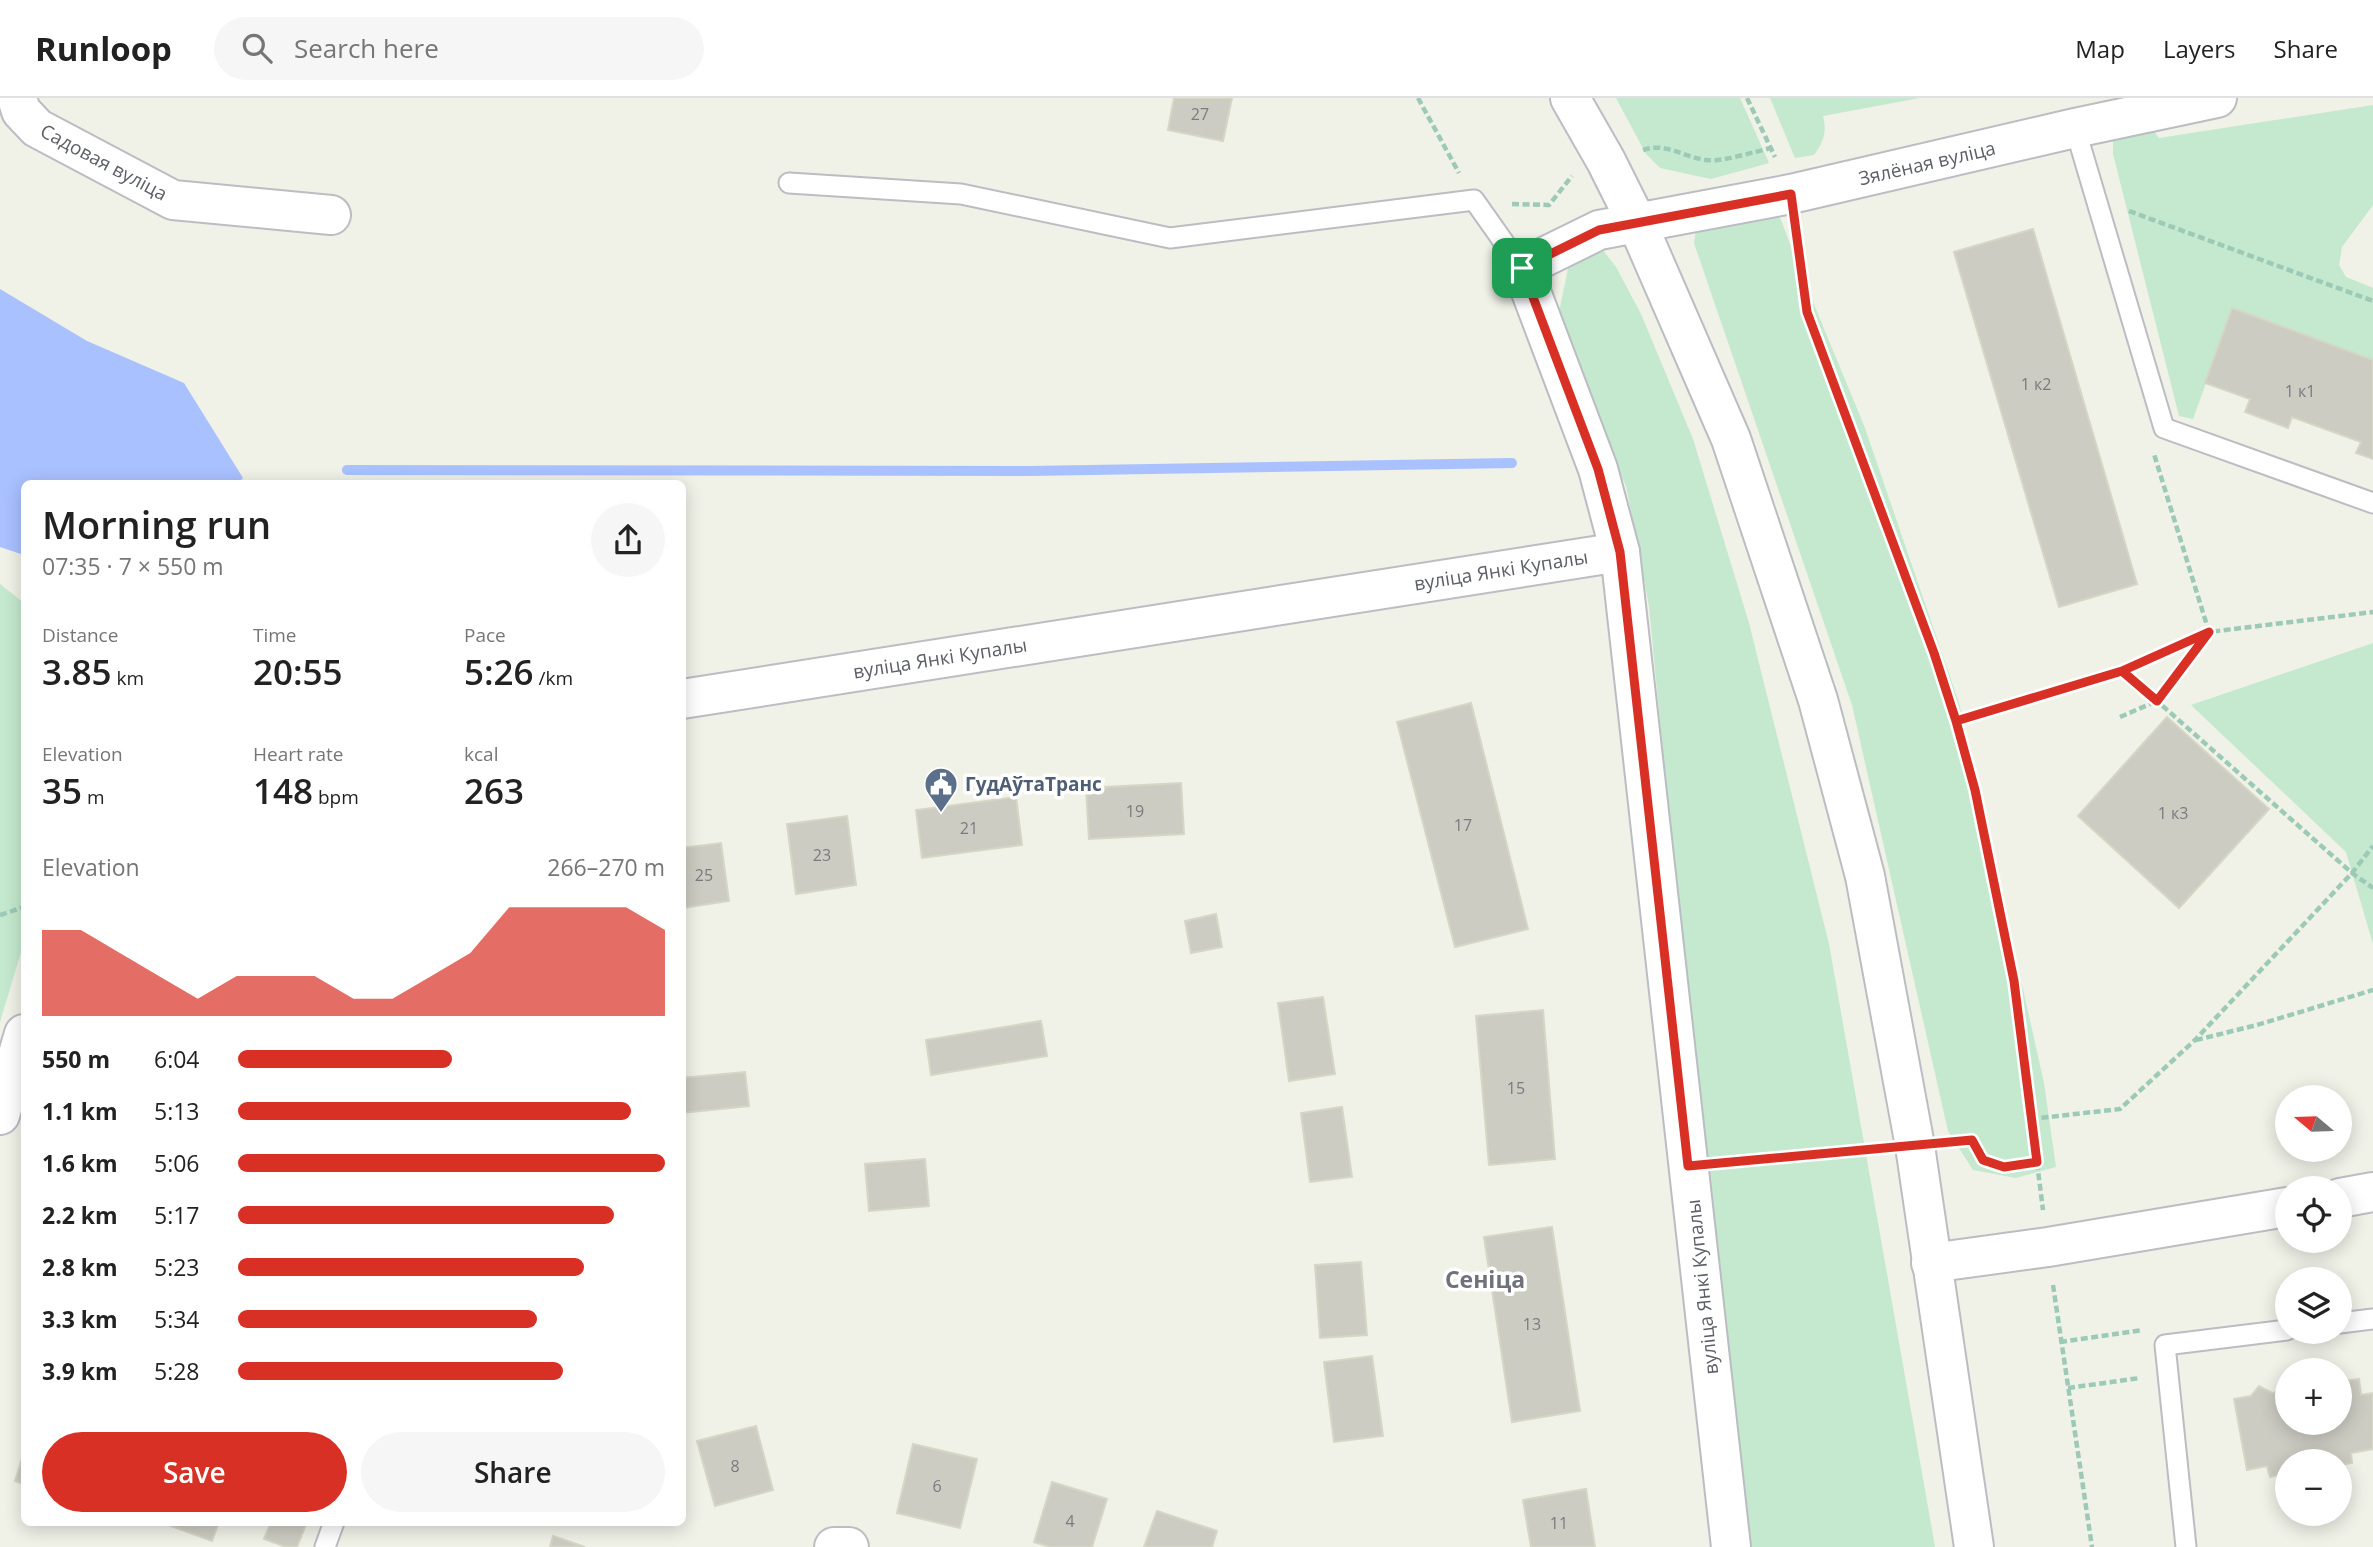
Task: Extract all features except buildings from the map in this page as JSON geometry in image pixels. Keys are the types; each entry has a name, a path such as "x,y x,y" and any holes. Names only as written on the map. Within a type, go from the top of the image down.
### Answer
{"street":[{"name":"Садовая вуліца","path":"17,98 21,111 37,128 173,200 331,215"},
{"path":"1570,98 1637,223 1731,439 1818,700 1865,876 1915,1146 1974,1547"},
{"name":"Зялёная вуліца","path":"1522,268 1599,230 1791,194 2217,98"},
{"path":"1522,268 1598,469 1620,552"},
{"name":"вуліца Янкі Купалы","path":"686,698 1620,552 1731,1547"},
{"path":"0,1115 21,1044"},
{"path":"2352,1196 2373,1192"},
{"path":"1931,1263 2048,1247 2275,1209"},
{"path":"834,1547 849,1547"}],"lane":[{"path":"2076,128 2164,428 2373,503"},
{"path":"789,183 961,194 1170,238 1474,200 1522,268"},
{"path":"2352,1322 2373,1319"},
{"path":"2186,1547 2165,1345 2275,1331"},
{"path":"325,1547 333,1526"}],"path":[{"path":"1418,98 1474,200"},
{"path":"1688,1166 1972,1140 1983,1160 1993,1164 2004,1167 2037,1162 2014,981 1975,790 1934,653 1807,312 1791,194 1746,98"},
{"path":"2095,198 2373,301"},
{"path":"2152,450 2209,632"},
{"path":"1956,721 2122,671 2209,632 2373,612"},
{"path":"2120,717 2157,701 2209,632"},
{"path":"2122,671 2373,888"},
{"path":"2031,1119 2120,1109 2195,1040 2353,873 2373,846"},
{"path":"0,915 21,908"},
{"path":"2195,1040 2258,1025 2373,990"},
{"path":"2055,1300 2092,1547"},
{"path":"2068,1388 2169,1374"}],"green space":[{"path":"1616,98 1740,98 1769,163 1711,179 1660,168 1646,154"},
{"path":"1770,98 1920,98 1823,116 1825,132 1814,155 1795,158"},
{"path":"2373,105 2373,205 2342,247 2339,265 2346,277 2373,288 2373,360 2233,309 2193,419 2179,416 2113,154 2113,140 2126,129 2153,130 2159,138"},
{"path":"1777,209 1865,428 1959,703 2044,1083 2056,1167 2016,1178 1973,1170 1948,1131 1852,705 1694,243 1696,230"},
{"path":"1602,249 1616,267 1641,314 1693,439 1749,623 1829,944 1935,1547 1748,1547 1680,934 1649,606 1626,486 1590,406 1559,312 1570,259"},
{"path":"0,584 21,601 21,952 0,1022"},
{"path":"2373,643 2373,944 2346,852 2191,705"}],"water":[{"path":"0,289 87,341 184,383 243,478 21,480 21,554 0,547"}],"waterway":[{"path":"347,470 1029,471 1512,463"}],"place":[{"name":"ГудАўтаТранс","path":"941,814"}],"district":[{"name":"Сеніца","path":"1485,1279"}],"route":[{"path":"1522,268 1598,469 1620,552 1688,1166 1972,1140 1983,1160 2004,1167 2037,1162 2014,981 1975,790 1956,721 2122,671 2209,632 2157,701 2122,671 2039,696 1956,721 1934,653 1807,312 1791,194 1599,230 1522,268"}]}
